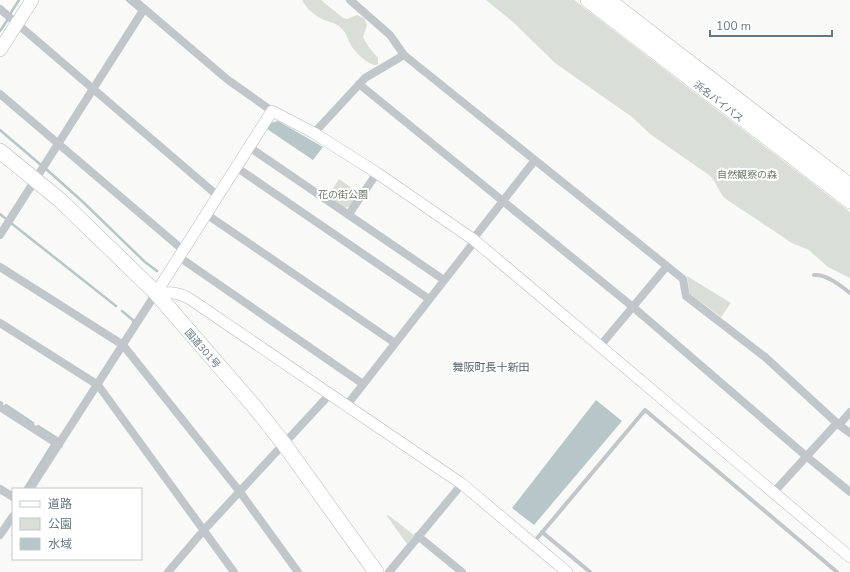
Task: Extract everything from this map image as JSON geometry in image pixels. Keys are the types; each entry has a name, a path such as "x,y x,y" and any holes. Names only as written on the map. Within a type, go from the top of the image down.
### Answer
{"highway":[{"name":"浜名バイパス","path":"588,0 850,201"},
{"name":"浜名バイパス","path":"608,0 850,186"},
{"name":"国道301号","path":"0,151 35,179 73,213 156,293 253,405 284,444 376,572"}],"main road":[{"path":"0,50 32,0"}],"street":[{"path":"134,0 228,80 272,111 314,133 377,173 474,240 850,557"},
{"path":"350,0 390,35 404,55 683,278 686,296 765,357 838,424 850,433"},
{"path":"0,9 218,196"},
{"path":"0,235 144,9"},
{"path":"314,133 358,84 369,75 404,55"},
{"path":"358,84 633,307 850,492"},
{"path":"0,94 181,254 363,384"},
{"path":"31,488 272,111"},
{"path":"249,147 444,280"},
{"path":"347,405 535,160"},
{"path":"236,167 429,299"},
{"path":"349,214 377,173"},
{"path":"206,214 395,343"},
{"path":"600,346 667,266"},
{"path":"0,267 123,345 240,492 298,572"},
{"path":"156,293 177,293 190,299 347,405 462,484 567,572"},
{"path":"0,323 98,384 234,572"},
{"path":"168,572 203,531 330,394"},
{"path":"0,407 59,445"},
{"path":"773,493 806,456 850,412"},
{"path":"389,572 462,484"},
{"path":"0,489 12,496"},
{"path":"0,535 12,517"},
{"path":"418,536 462,572"}],"lane":[{"path":"814,275 818,275 840,285 850,292"},
{"path":"533,543 645,410 837,572"},
{"path":"542,532 590,572"}],"green space":[{"path":"302,0 321,0 343,18 347,19 357,15 364,18 367,25 363,37 378,58 378,64 376,65 369,63 362,58 352,47 345,32 341,28 332,22 316,16 303,3"},
{"name":"自然観察の森","path":"486,0 574,0 850,212 850,278 828,267 809,250 792,243 726,199 709,175 650,134 632,117 555,63 513,22"},
{"name":"花の街公園","path":"339,179 359,193 350,206 345,208 328,196"},
{"path":"687,276 731,303 721,317 690,294"},
{"path":"388,515 414,535 407,544 387,516"}],"water":[{"path":"278,121 323,147 313,160 267,129 270,123"},
{"path":"596,400 622,421 534,525 512,508"},
{"path":"51,444 55,446 28,488 24,488"}],"waterway":[{"path":"10,14 19,0"},
{"path":"127,0 140,11"},
{"path":"0,31 8,19"},
{"path":"0,130 41,165"},
{"path":"45,168 83,202 145,262 157,271"},
{"path":"0,214 6,219"},
{"path":"11,223 116,306"},
{"path":"122,311 134,321 133,322"},
{"path":"6,405 33,423"},
{"path":"38,426 57,438"}],"district":[{"name":"舞阪町長十新田","path":"491,367"}]}
